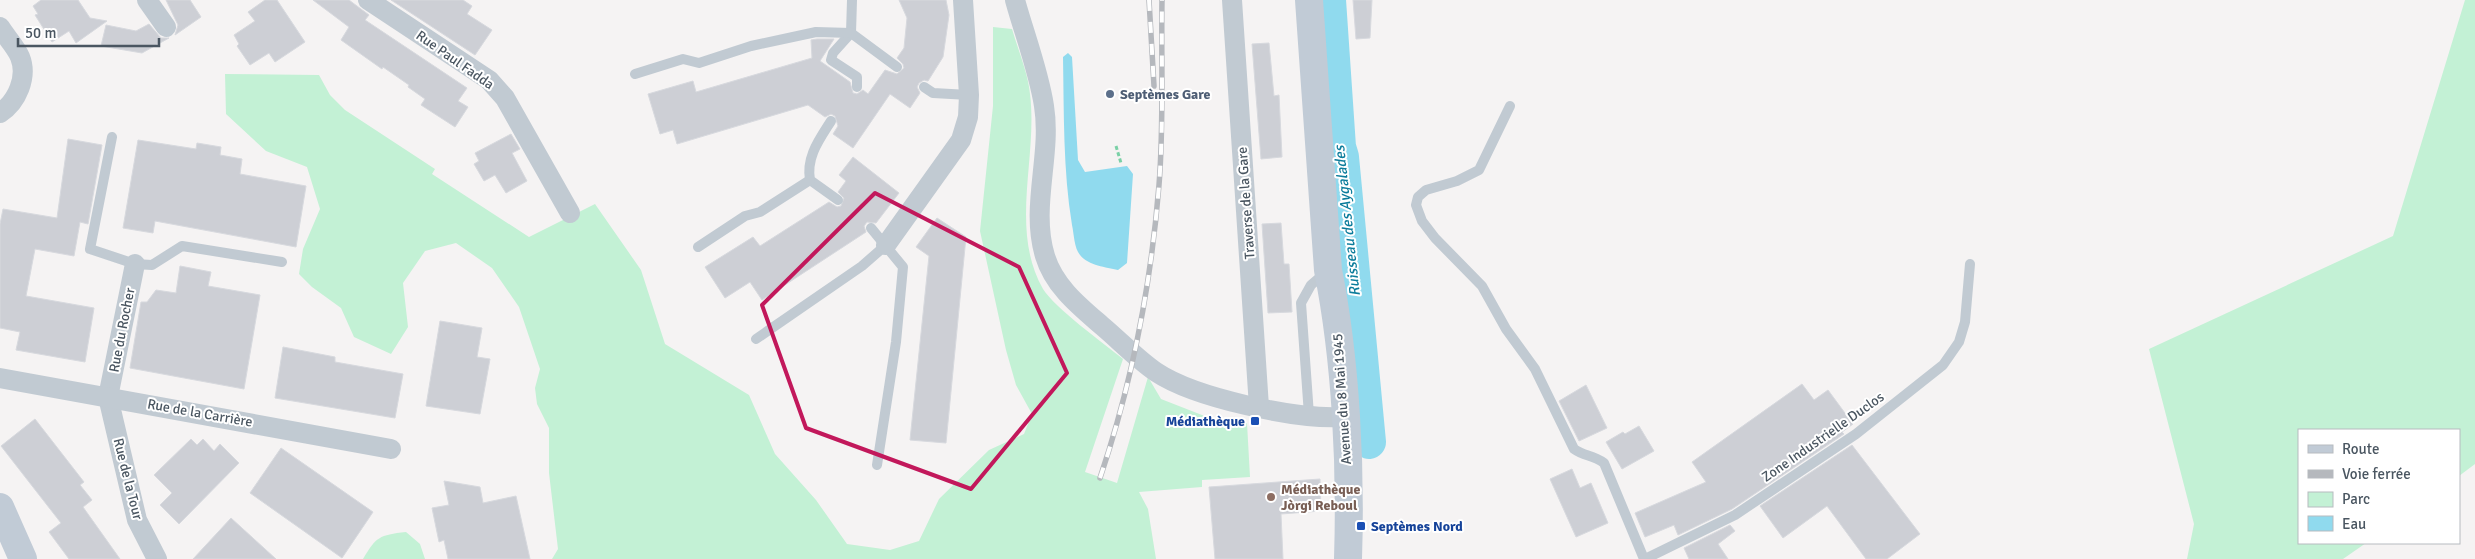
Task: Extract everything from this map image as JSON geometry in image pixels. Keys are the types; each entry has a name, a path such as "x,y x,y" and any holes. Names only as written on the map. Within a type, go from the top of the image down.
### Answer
{"main road":[{"name":"Avenue du 8 Mai 1945","path":"1309,0 1328,270 1336,313 1327,417 1333,559"},
{"name":"Avenue du 8 Mai 1945","path":"1327,417 1349,523 1348,559"},
{"path":"0,507 23,559"},
{"path":"0,534 19,559"}],"street":[{"path":"147,0 166,27"},
{"name":"Rue Paul Fadda","path":"368,0 489,80 505,98 570,213"},
{"path":"886,245 962,140 968,117 969,95 963,0"},
{"path":"1015,0 1044,106 1045,140 1039,228 1045,257 1056,279 1072,300 1154,371 1181,386 1259,407 1327,417"},
{"name":"Traverse de la Gare","path":"1232,0 1259,407"},
{"path":"0,28 20,57 22,68 22,82 14,100 0,113"},
{"name":"Rue du Rocher","path":"108,396 135,264"},
{"name":"Rue de la Carrière","path":"3,380 108,396 391,448"},
{"name":"Rue de la Tour","path":"108,396 137,520 157,559"}],"lane":[{"path":"852,0 851,33 833,53 831,60 857,77 858,87"},
{"path":"636,74 683,59 699,63 751,46 816,32 851,33 897,67"},
{"path":"924,87 933,93 969,95"},
{"name":"Zone Industrielle Duclos","path":"1510,106 1478,170 1470,175 1426,190 1418,197 1416,205 1418,213 1435,238 1482,286 1506,329 1535,370 1574,449 1581,455 1594,456 1604,463 1645,559 1735,515 1856,434 1943,365 1959,342 1963,328 1970,264"},
{"path":"831,121 812,151 808,168 810,180 838,200"},
{"path":"112,136 90,249 135,264 152,265 182,246 282,262"},
{"path":"698,247 745,216 760,212 810,180"},
{"path":"870,228 903,267 896,342 878,465"},
{"path":"756,339 862,266 886,245"}],"path":[{"path":"1116,146 1121,163"}],"highlighted area":[{"path":"875,193 1019,267 1067,373 971,489 806,428 762,305"}],"green space":[{"path":"2465,0 2475,0 2475,464 2460,475 2460,429 2298,429 2298,544 2365,544 2343,559 2187,559 2194,524 2149,349 2393,236"},
{"path":"993,27 1012,29 1029,86 1031,143 1026,218 1033,266 1043,289 1049,297 1080,325 1123,359 1085,472 1117,483 1148,377 1161,399 1225,424 1247,423 1250,477 1202,480 1202,487 1139,492 1148,509 1156,559 552,559 558,549 549,473 549,428 537,404 535,388 540,369 519,307 492,268 456,243 425,251 403,283 408,327 391,354 354,337 341,308 312,287 299,274 303,249 320,209 307,167 266,151 226,114 225,74 319,75 330,95 345,110 435,169 432,174 529,237 595,204 641,270 665,344 749,395 775,454 816,500 847,544 890,550 919,541 939,499 989,450 1024,434 1032,414 1016,385 1006,350 980,231 993,106"},
{"path":"406,532 420,544 425,559 363,559 371,546 379,538 390,534"}],"water":[{"path":"1068,53 1072,57 1078,160 1085,172 1127,166 1133,174 1127,263 1118,270 1088,262 1080,255 1075,245 1069,204 1064,141 1063,57"}],"building":[{"path":"41,0 78,0 90,18 107,21 76,43 69,31 52,42 35,15 38,14 33,6"},
{"path":"166,0 190,0 201,17 175,35 178,25"},
{"path":"265,0 277,0 305,42 275,62 269,53 250,65 237,46 239,44 234,35 255,21 248,12"},
{"path":"313,0 349,0 369,15 365,20 467,88 458,101 468,107 455,127 421,105 425,99 408,87 409,85 383,67 382,69 341,40 349,27"},
{"path":"391,0 463,0 472,6 467,14 492,30 475,55"},
{"path":"899,0 946,0 949,15 943,57 928,81 924,80 919,83 917,87 920,93 910,108 890,94 853,148 833,134 838,126 835,116 831,114 825,117 808,105 677,144 673,130 660,134 648,94 693,81 696,92 812,58 811,40 834,39 820,61 850,82 853,93 857,94 863,90 868,94 885,70 897,74 904,68 897,58 904,48 907,18"},
{"path":"1353,0 1372,0 1370,38 1356,39"},
{"path":"149,24 161,38 169,38 142,53 101,46 106,25 136,31"},
{"path":"1269,43 1274,96 1279,95 1282,157 1261,159 1252,44"},
{"path":"511,134 520,149 512,153 527,181 506,193 495,175 484,181 474,164 479,161 475,153"},
{"path":"68,139 102,145 88,224 80,222 74,256 35,249 26,296 94,308 85,362 16,350 20,332 0,328 0,224 3,209 57,218"},
{"path":"138,140 196,149 197,143 221,147 220,155 242,159 240,174 306,186 296,247 155,221 153,233 123,228"},
{"path":"853,157 899,193 876,223 867,222 864,226 866,232 762,300 750,282 725,298 705,267 753,237 760,246 829,202 837,207 841,206 844,198 838,192 846,181 839,175"},
{"path":"937,218 966,237 946,443 910,440 929,256 916,247"},
{"path":"1281,223 1284,264 1289,264 1292,312 1268,313 1262,224"},
{"path":"180,266 211,272 208,286 260,295 244,389 130,368 141,302 147,302 156,290 176,293"},
{"path":"440,321 482,328 477,357 490,359 480,414 426,406"},
{"path":"283,347 335,357 335,362 403,374 395,418 275,398"},
{"path":"1802,384 1814,400 1828,390 1853,424 1842,432 1844,434 1732,509 1678,535 1674,525 1645,537 1635,513 1706,482 1692,462"},
{"path":"1586,385 1607,428 1579,441 1559,401"},
{"path":"35,419 84,482 80,485 92,500 83,507 120,559 69,559 49,532 61,523 1,446"},
{"path":"1639,426 1654,451 1622,469 1606,442 1623,432 1625,434"},
{"path":"191,439 197,445 203,439 214,451 220,444 239,463 179,524 160,505 172,493 154,475"},
{"path":"1852,445 1920,534 1887,559 1866,559 1827,506 1783,538 1760,506"},
{"path":"281,448 373,512 342,558 250,493"},
{"path":"1572,469 1580,488 1591,483 1608,523 1576,537 1550,479"},
{"path":"1320,479 1321,511 1281,514 1283,559 1215,559 1209,487"},
{"path":"444,481 480,487 483,503 516,496 530,559 448,559 444,540 439,542 432,508 449,505"},
{"path":"231,518 276,559 193,559"},
{"path":"1730,525 1735,531 1718,544 1728,559 1689,559 1684,548"}],"waterway":[{"name":"Ruisseau des Aygalades","path":"1329,0 1339,147 1342,157 1369,442"}],"railway":[{"path":"1149,0 1154,86"},
{"path":"1100,478 1131,370 1151,260 1161,162 1162,0"}],"place":[{"name":"Septèmes Gare","path":"1110,94"},
{"name":"Médiathèque","path":"1255,421"},
{"name":"Médiathèque Jòrgi Reboul","path":"1271,497"},
{"name":"Septèmes Nord","path":"1361,526"}]}
